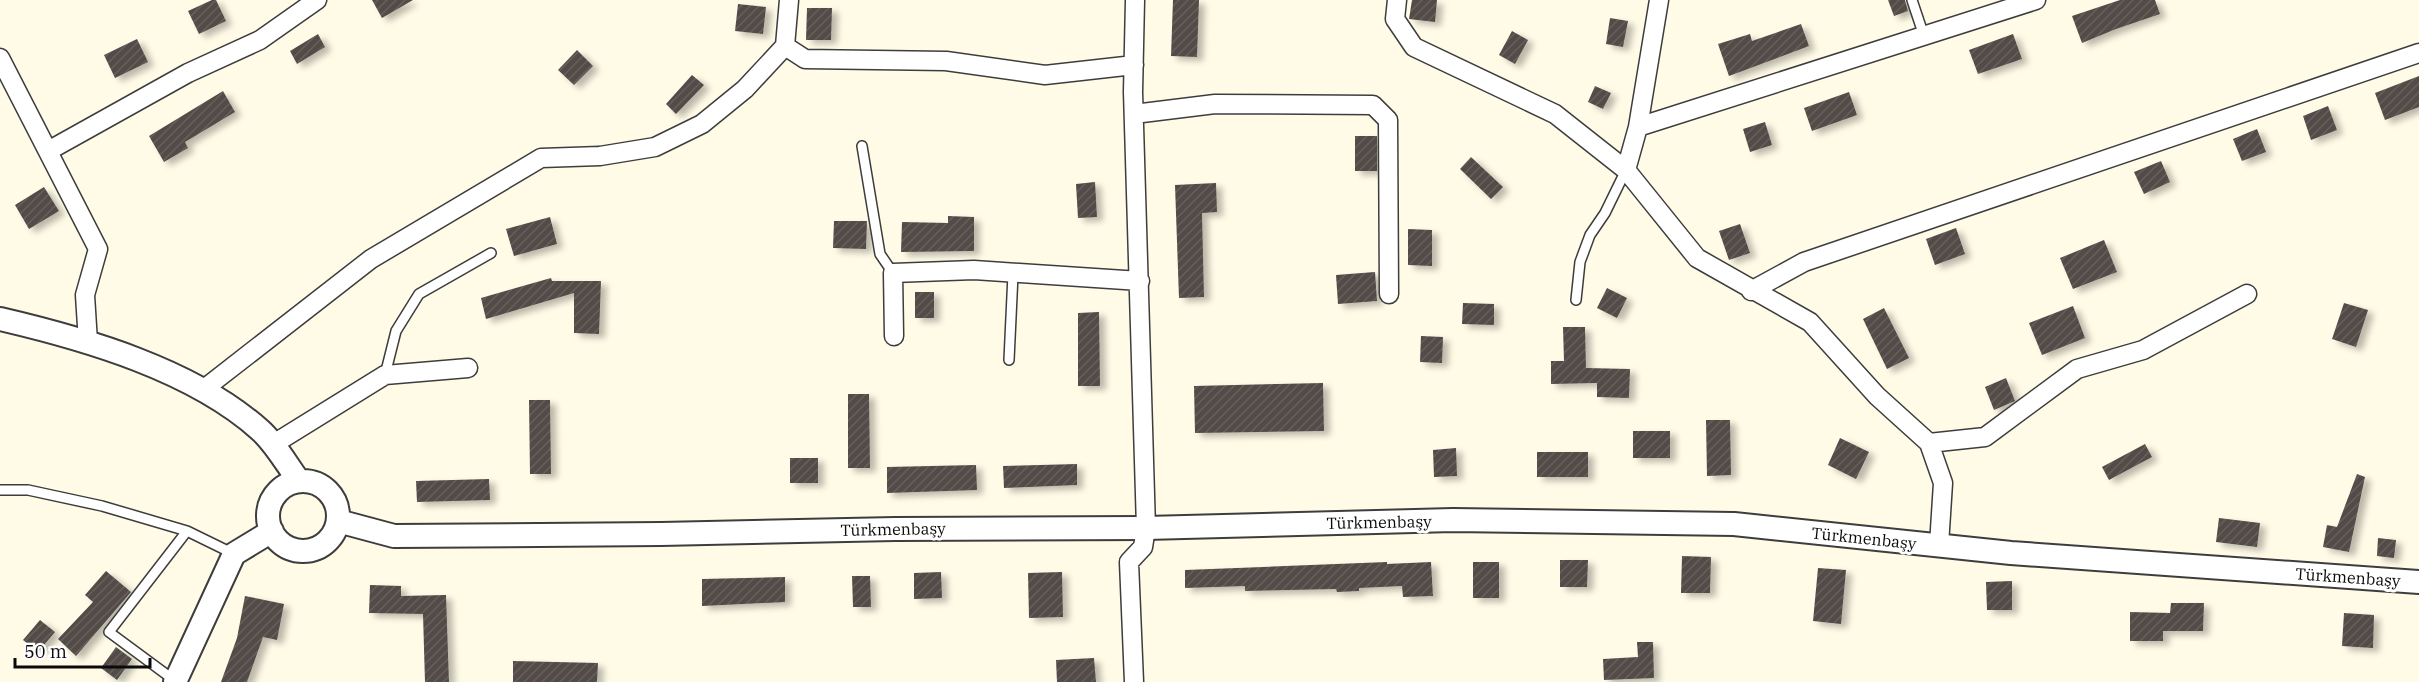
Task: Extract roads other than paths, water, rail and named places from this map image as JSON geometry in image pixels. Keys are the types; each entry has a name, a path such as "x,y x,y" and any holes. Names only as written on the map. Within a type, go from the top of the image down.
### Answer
{"street":[{"path":"48,151 188,73 260,39 317,0"},
{"path":"204,389 371,260 541,158 600,156 655,147 702,124 745,89 785,46 789,0"},
{"path":"1134,682 1129,562 1143,547 1146,528 1134,114 1135,0"},
{"path":"1397,0 1395,19 1414,47 1555,114 1626,170 1697,258 1751,291 1810,322 1877,396 1929,443 1943,483 1939,545"},
{"path":"1626,170 1638,127 1659,0"},
{"path":"1638,127 2036,0"},
{"path":"785,46 805,59 946,61 1045,75 1134,65"},
{"path":"1751,291 1804,262 2419,53"},
{"path":"0,58 98,249 85,295 88,342"},
{"path":"1134,114 1215,104 1373,105 1389,120 1389,294"},
{"path":"894,336 893,273 974,270 1140,281"},
{"path":"1929,443 1985,437 2077,369 2143,350 2247,294"},
{"path":"0,319 88,342 204,389 262,431 299,481"},
{"path":"272,445 385,375 468,368"},
{"path":"299,481 314,483 327,490 336,504 338,521 332,537 321,546 310,551 295,550 281,544 272,531 269,509 273,498 285,486 299,481"},
{"name":"Türkmenbaşy","path":"338,521 394,536 1146,528 1453,520 1734,524 2011,553 2419,582"},
{"path":"175,682 234,554 272,531"}],"lane":[{"path":"1912,0 1924,36"},
{"path":"862,146 880,254 893,273"},
{"path":"1576,300 1580,262 1590,235 1605,213 1626,170"},
{"path":"385,375 396,332 419,294 491,253"},
{"path":"1009,360 1013,274"},
{"path":"0,490 28,490 102,506 186,531 234,554"},
{"path":"175,682 109,632 186,531"}]}
